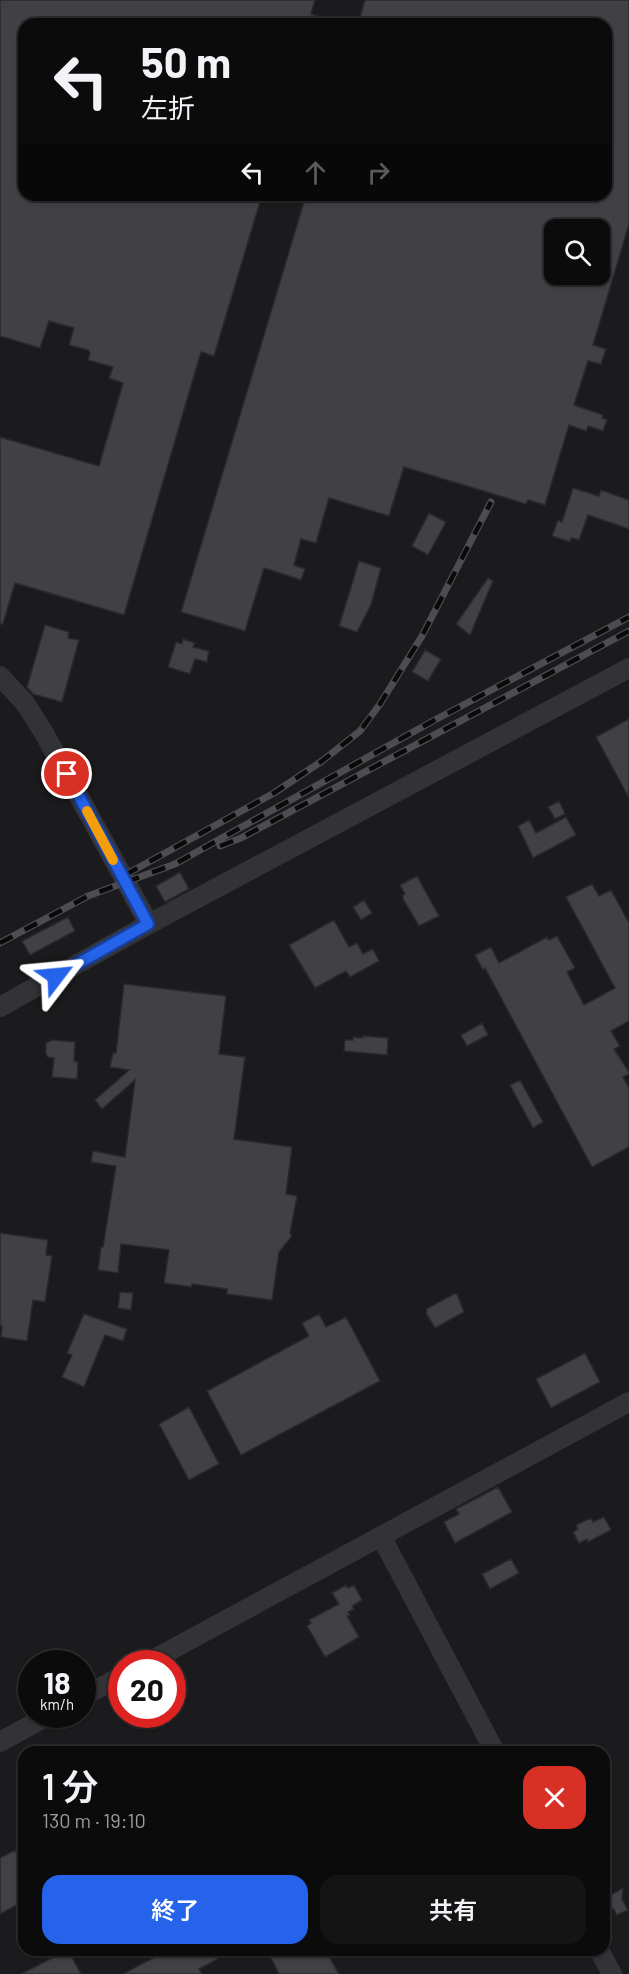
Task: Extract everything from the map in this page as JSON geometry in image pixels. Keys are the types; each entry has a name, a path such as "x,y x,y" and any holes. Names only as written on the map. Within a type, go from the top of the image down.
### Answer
{"lane":[{"path":"0,1007 148,924 629,668"},
{"path":"0,676 25,703 44,733 148,924"},
{"path":"171,1650 629,1402"},
{"path":"381,1536 492,1746"},
{"path":"0,1742 26,1728"},
{"path":"602,1956 612,1974"}],"shaded area":[{"path":"0,0 629,0 629,1974 0,1974"}],"building":[{"path":"0,0 315,0 311,14 324,18 18,18 18,201 260,201 214,356 201,352 124,615 15,583 3,624 0,624 0,437 99,466 123,383 109,378 113,367 88,360 90,353 88,350 69,345 74,328 49,321 40,348 0,336"},
{"path":"365,0 629,0 629,224 593,345 606,349 601,364 588,361 574,405 603,415 602,418 607,420 603,431 588,426 586,431 569,425 545,505 528,500 526,504 404,467 389,516 329,498 316,543 301,539 294,565 305,569 301,580 264,568 245,631 181,612 304,201 612,201 612,18 360,18"},
{"path":"573,488 599,496 601,490 629,500 629,529 588,515 579,540 571,538 570,542 552,536 558,520 562,522"},
{"path":"429,513 446,522 428,555 412,546"},
{"path":"359,561 381,568 371,605 357,632 339,626"},
{"path":"488,578 493,581 470,635 456,624"},
{"path":"45,625 69,632 68,638 79,640 62,702 33,694 27,687"},
{"path":"183,639 195,643 193,647 209,651 207,662 195,659 190,674 168,667 176,642 182,644"},
{"path":"425,650 441,659 428,681 412,672"},
{"path":"629,719 629,798 596,737"},
{"path":"559,801 565,814 555,819 548,807"},
{"path":"566,817 576,835 533,858 518,826 529,820 536,833"},
{"path":"180,872 189,889 165,902 156,886"},
{"path":"417,876 439,916 419,926 403,899 405,894 400,885"},
{"path":"592,884 599,896 611,890 629,923 629,1021 611,1031 620,1046 614,1049 629,1072 623,1077 629,1088 629,1147 592,1167 485,968 483,970 475,955 491,947 499,963 547,937 549,940 557,936 575,968 567,972 584,1005 615,988 566,897"},
{"path":"364,900 372,913 361,920 353,907"},
{"path":"68,917 75,931 30,955 22,941"},
{"path":"334,920 349,947 357,943 363,954 373,949 379,961 350,977 346,971 315,988 289,945"},
{"path":"124,984 226,996 219,1054 245,1057 234,1139 292,1147 286,1194 297,1196 290,1233 292,1236 279,1252 272,1300 227,1294 227,1289 164,1283 169,1250 121,1244 118,1273 98,1270 116,1166 91,1162 93,1151 125,1157 135,1080 102,1109 95,1100 129,1070 110,1067 113,1053 116,1053"},
{"path":"482,1023 488,1035 467,1046 461,1035"},
{"path":"363,1036 388,1038 387,1055 344,1051 345,1040 353,1040 353,1037 363,1038"},
{"path":"52,1040 75,1042 74,1061 78,1062 77,1079 52,1077 54,1058 46,1054 46,1043"},
{"path":"520,1080 543,1122 533,1128 510,1085"},
{"path":"0,1233 48,1240 46,1255 52,1256 45,1302 33,1300 27,1341 1,1337"},
{"path":"120,1292 133,1293 131,1310 118,1308"},
{"path":"457,1294 464,1312 435,1328 426,1309"},
{"path":"84,1314 127,1329 123,1341 105,1335 84,1387 62,1377 72,1355 67,1353"},
{"path":"319,1314 326,1327 346,1317 380,1381 241,1455 207,1391 309,1336 302,1323"},
{"path":"585,1353 600,1382 551,1408 536,1379"},
{"path":"189,1407 219,1464 189,1480 159,1424"},
{"path":"498,1487 512,1512 455,1543 444,1522 459,1514 456,1509"},
{"path":"604,1517 611,1530 588,1542 587,1539 579,1543 573,1532 578,1529 576,1525 591,1518 593,1522"},
{"path":"511,1559 519,1573 490,1589 482,1574"},
{"path":"346,1585 348,1588 354,1585 362,1600 352,1606 354,1609 348,1612 350,1615 347,1616 359,1637 325,1657 307,1626 311,1623 309,1620 339,1604 332,1593"},
{"path":"15,1850 18,1855 18,1904 0,1914 0,1858"},
{"path":"623,1888 622,1899 628,1910 617,1915 613,1908 610,1909 610,1896"},
{"path":"56,1956 71,1956 81,1974 21,1974"},
{"path":"157,1956 223,1956 199,1969 202,1974 123,1974"},
{"path":"270,1956 328,1956 339,1974 279,1974"}],"railway":[{"path":"125,875 274,793 322,761 360,731 380,704 422,636 491,502"},
{"path":"0,943 88,896 175,864 433,721 629,617"},
{"path":"220,846 241,838 629,631"}],"slow traffic":[{"path":"87,811 113,860"}],"route":[{"path":"56,976 148,924 67,774"}]}
